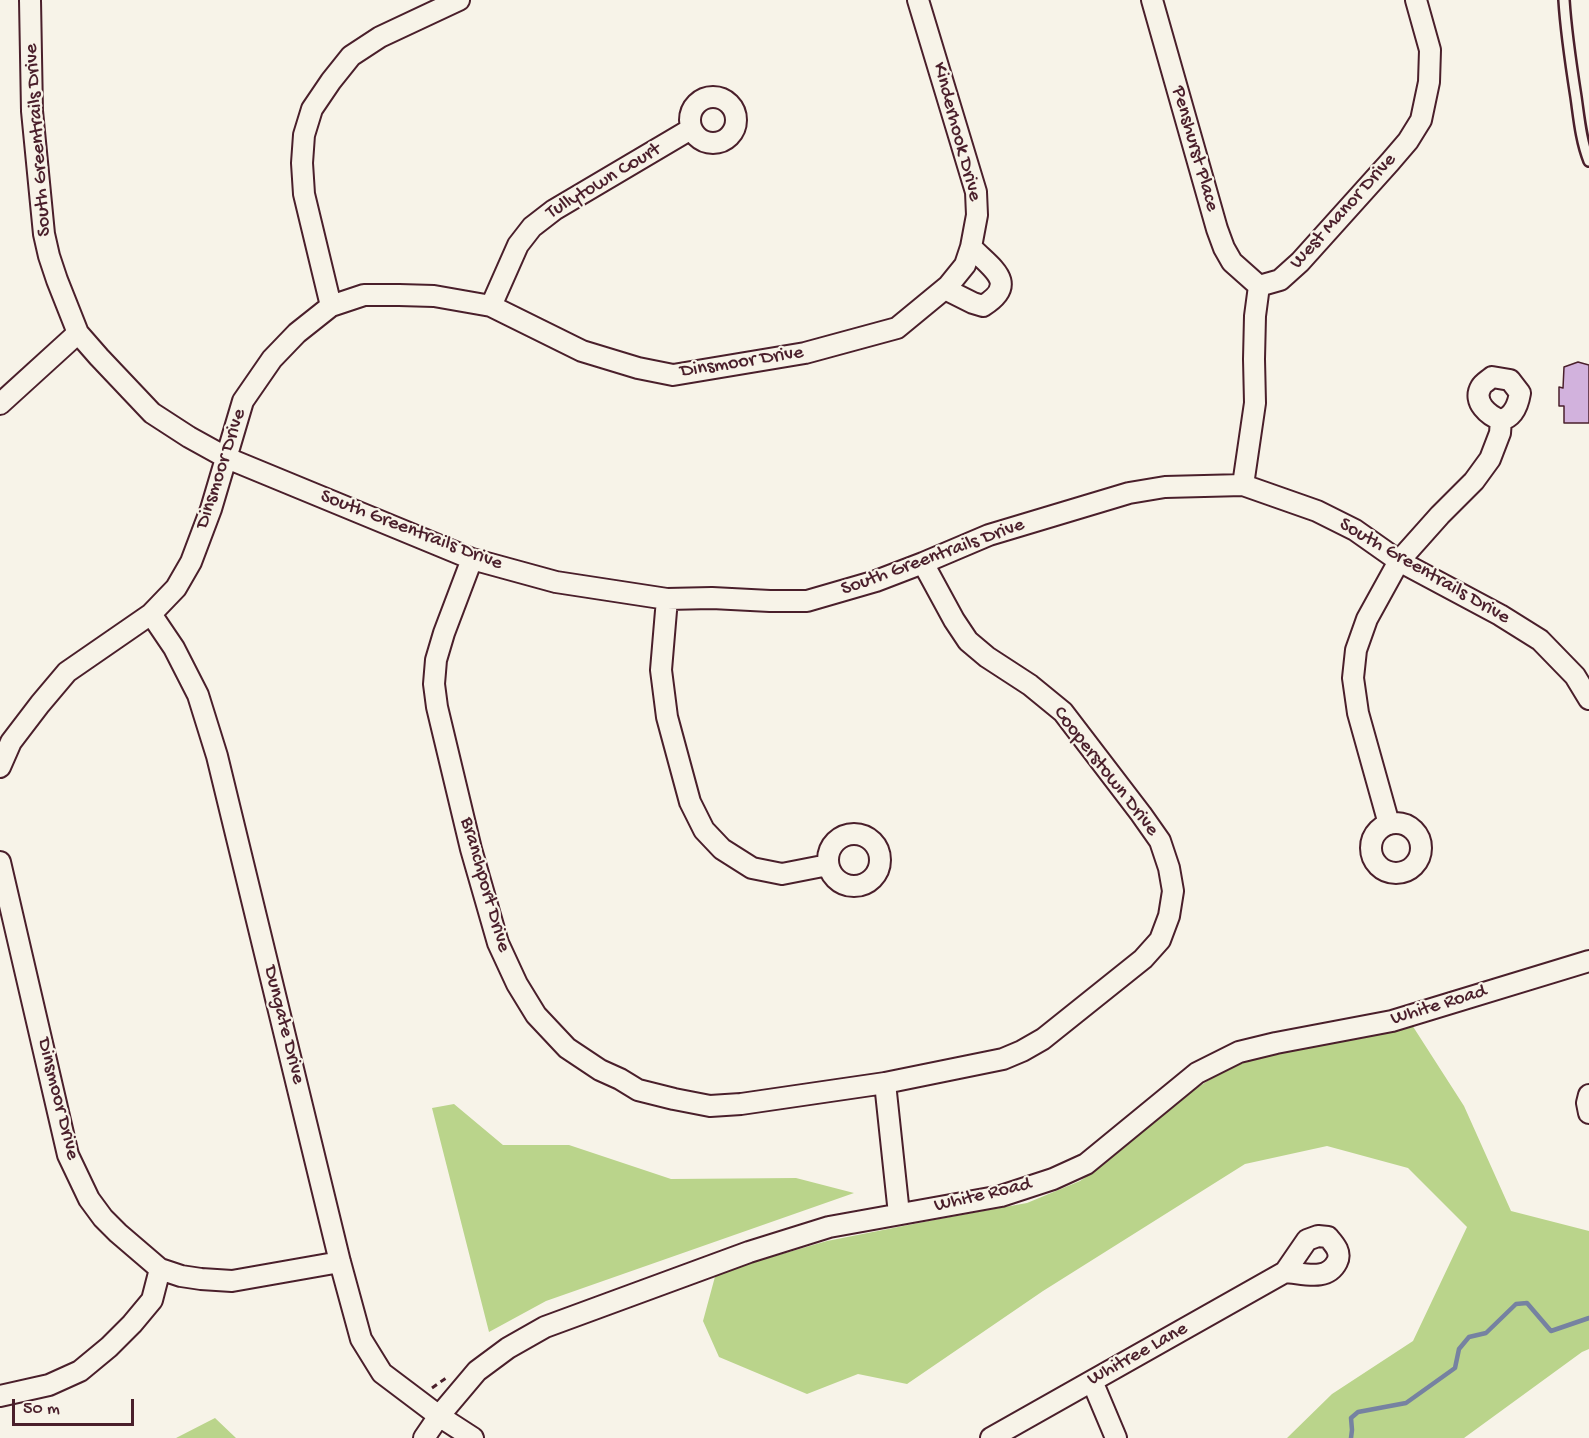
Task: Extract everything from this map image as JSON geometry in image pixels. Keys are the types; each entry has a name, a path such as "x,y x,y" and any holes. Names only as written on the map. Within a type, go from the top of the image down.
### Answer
{"street":[{"name":"South Greentrails Drive","path":"30,0 32,111 44,234 49,256 78,333 152,413 227,458 472,559 556,582 667,599 807,601 876,581 988,536 1129,493 1165,487 1243,485 1317,512 1355,530 1399,561 1500,615 1540,640 1575,676 1589,699"},
{"path":"331,306 304,194 302,163 304,135 312,109 351,56 380,37 459,0"},
{"name":"Kinderhook Drive","path":"918,0 976,192 977,215 968,256"},
{"name":"Penshurst Place","path":"1152,0 1216,229 1232,262 1259,286"},
{"name":"West Manor Drive","path":"1259,286 1280,279 1300,262 1408,141 1421,120 1429,82 1430,50 1416,0"},
{"name":"Tullytown Court","path":"492,306 518,245 532,227 554,210 691,129"},
{"path":"945,289 983,306 998,294 1001,287 1000,277 995,271 968,256"},
{"name":"Dinsmoor Drive","path":"0,767 11,742 67,672 151,614 176,588 191,562 211,509 243,401 272,359 297,333 331,306 363,296 399,295 434,296 492,306 582,351 638,368 673,375 805,353 897,328 945,289 968,256"},
{"path":"1243,485 1255,403 1254,359 1259,286"},
{"path":"0,404 78,333"},
{"path":"1389,824 1358,713 1353,678 1356,650 1367,620 1399,561 1474,481 1490,459 1500,433 1501,420"},
{"name":"Branchport Drive","path":"472,559 436,660 434,684 437,707 471,849 498,943 517,984 536,1015 567,1048 600,1070 638,1090 683,1101 710,1106 741,1104 885,1083"},
{"name":"Cooperstown Drive","path":"885,1083 1003,1059 1043,1039 1143,959 1160,940 1169,916 1173,891 1169,868 1160,841 1141,814 1063,712 1030,685 987,657 968,641 923,564"},
{"path":"667,599 661,670 667,717 690,802 704,831 722,849 752,868 782,874 828,865"},
{"name":"Dungate Drive","path":"151,614 174,648 198,695 217,756 340,1262 361,1339 382,1373 439,1416"},
{"name":"Dinsmoor Drive","path":"0,862 68,1155 89,1199 103,1218 160,1269 181,1276 232,1281 340,1262"},
{"name":"White Road","path":"424,1438 439,1416 477,1371 508,1348 545,1327 749,1252 829,1227 1001,1196 1053,1179 1086,1164 1197,1074 1239,1052 1392,1021 1589,961"},
{"path":"885,1083 899,1214"},
{"path":"1589,1095 1587,1103 1589,1113"},
{"path":"0,1396 49,1385 80,1371 109,1347 152,1300 160,1269"},
{"name":"Whitree Lane","path":"991,1438 1285,1272"},
{"path":"1092,1381 1116,1438"},
{"path":"439,1416 473,1438"}],"lane":[{"path":"1564,0 1576,100 1583,142 1589,161"}],"green space":[{"path":"1412,1025 1464,1106 1511,1211 1589,1231 1589,1349 1464,1438 1287,1438 1332,1394 1413,1341 1467,1227 1408,1168 1327,1146 1245,1164 1043,1291 907,1384 858,1374 807,1394 719,1357 703,1321 716,1273 827,1241 1027,1203 1080,1181 1192,1091 1231,1066 1267,1052 1319,1042 1360,1039"},
{"path":"454,1104 503,1145 569,1145 671,1179 796,1178 854,1193 546,1301 489,1332 432,1108"},
{"path":"215,1418 236,1438 176,1438"}],"building":[{"path":"1578,362 1589,365 1589,423 1564,423 1564,406 1559,406 1559,387 1563,388 1564,367"}],"waterway":[{"path":"1351,1438 1351,1418 1358,1412 1406,1403 1455,1368 1459,1349 1469,1337 1486,1333 1516,1304 1527,1303 1551,1331 1589,1318"}]}
